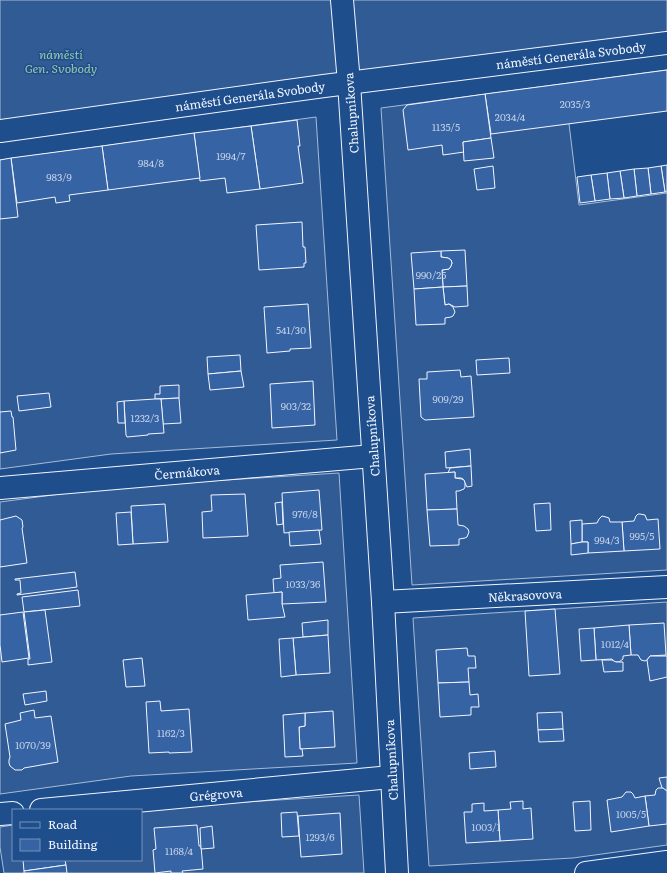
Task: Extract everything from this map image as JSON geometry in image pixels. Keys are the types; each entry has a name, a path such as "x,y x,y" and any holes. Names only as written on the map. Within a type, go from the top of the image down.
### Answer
{"street":[{"name":"Chalupníkova","path":"342,0 349,83 383,602 397,873"},
{"name":"náměstí Generála Svobody","path":"0,131 349,83 667,43"},
{"name":"Čermákova","path":"0,488 373,456"},
{"name":"Někrasovova","path":"383,602 667,587"},
{"name":"Grégrova","path":"52,809 391,777"},
{"path":"0,814 12,813"},
{"path":"586,873 667,862"}],"shaded area":[{"name":"náměstí Gen. Svobody","path":"0,0 667,0 667,43 0,131"},
{"path":"667,70 569,124 579,205 667,193 667,570 412,585 381,108"},
{"path":"316,117 337,440 111,454 0,469 0,160"},
{"path":"339,473 357,763 131,776 0,794 0,502 113,487"},
{"path":"667,602 667,845 573,858 429,866 413,618"},
{"path":"359,795 364,873 4,873 0,847 0,827 12,825 12,861 142,861 142,809 133,809"}],"building":[{"path":"667,70 667,111 491,134 485,94"},
{"path":"485,94 491,138 463,142 464,152 443,155 442,145 408,150 403,110 407,105"},
{"path":"297,120 300,146 298,146 303,183 260,189 251,126"},
{"path":"251,126 260,189 227,193 225,178 200,181 194,133"},
{"path":"194,133 200,178 108,190 102,146"},
{"path":"491,138 494,158 464,161 463,142"},
{"path":"102,146 108,190 69,195 70,201 56,203 55,197 17,203 11,158"},
{"path":"11,158 18,217 0,219 0,160"},
{"path":"667,165 667,192 665,192 661,166"},
{"path":"493,166 495,188 477,190 474,169"},
{"path":"661,166 665,192 651,194 648,168"},
{"path":"648,168 651,194 637,196 634,169"},
{"path":"634,169 637,196 624,198 620,171"},
{"path":"620,171 624,198 610,199 607,173"},
{"path":"607,173 610,199 595,201 591,175"},
{"path":"591,175 595,201 580,203 577,177"},
{"path":"302,222 303,247 305,247 306,263 304,263 304,267 259,270 256,225"},
{"path":"465,250 467,286 443,287 442,270 449,269 452,263 448,258 441,257 441,251"},
{"path":"441,251 441,257 448,258 452,263 449,269 442,270 443,287 414,289 411,253"},
{"path":"467,286 468,306 455,307 449,304 445,305 443,287"},
{"path":"443,287 445,305 449,304 453,307 455,312 453,316 445,318 445,324 416,325 414,289"},
{"path":"308,304 311,348 290,349 290,351 267,353 264,307"},
{"path":"240,355 241,371 208,374 207,357"},
{"path":"509,358 510,373 477,375 476,360"},
{"path":"460,370 461,377 471,376 474,417 425,420 421,417 419,379 427,379 427,372"},
{"path":"241,371 244,387 210,390 208,374"},
{"path":"313,381 315,425 272,428 270,384"},
{"path":"179,385 179,398 155,399 155,394 160,394 160,386"},
{"path":"49,393 51,407 19,411 17,396"},
{"path":"179,398 181,423 163,424 161,399"},
{"path":"161,399 164,433 127,437 124,401"},
{"path":"124,401 125,423 118,423 117,402"},
{"path":"11,411 13,417 16,450 0,453 0,412"},
{"path":"470,449 471,466 446,468 445,452"},
{"path":"471,466 472,486 467,487 463,479 455,478 455,472 448,473 450,468"},
{"path":"455,472 455,478 464,480 465,483 464,489 456,491 457,509 427,510 425,474"},
{"path":"319,490 322,530 284,533 282,493"},
{"path":"245,494 248,536 203,538 202,512 212,511 211,495"},
{"path":"282,502 283,524 277,525 275,503"},
{"path":"550,503 551,530 536,531 534,504"},
{"path":"165,504 168,542 133,544 131,506"},
{"path":"457,509 458,525 464,526 468,529 469,532 467,537 459,539 459,545 430,546 427,510"},
{"path":"131,512 133,544 118,545 116,513"},
{"path":"638,514 645,515 647,520 658,519 660,549 624,551 622,522 634,521"},
{"path":"16,516 22,520 27,563 0,567 0,520"},
{"path":"602,516 609,518 610,522 622,522 624,551 588,553 588,542 582,542 582,524 597,523"},
{"path":"582,520 582,542 571,544 570,521"},
{"path":"319,530 321,544 290,546 289,532"},
{"path":"588,542 588,553 571,555 571,544"},
{"path":"323,562 326,602 282,604 282,592 274,593 273,579 281,578 280,565"},
{"path":"75,572 77,587 17,595 21,593 20,580 15,579"},
{"path":"78,590 80,606 24,612 22,597"},
{"path":"282,592 282,604 285,617 248,620 246,595"},
{"path":"555,609 560,674 529,676 525,611"},
{"path":"45,610 52,662 28,665 28,659 30,659 24,612"},
{"path":"23,612 29,658 2,662 0,645 0,615"},
{"path":"328,620 328,635 303,637 302,623"},
{"path":"664,623 666,655 650,656 645,661 641,660 638,655 631,655 629,625"},
{"path":"629,625 631,655 623,656 623,659 619,662 614,662 612,659 596,660 594,628"},
{"path":"594,628 596,660 581,661 579,629"},
{"path":"328,635 330,673 296,675 293,638"},
{"path":"293,638 296,675 281,677 279,639"},
{"path":"467,648 468,656 475,656 476,668 468,668 469,682 438,683 436,650"},
{"path":"650,656 667,656 667,677 650,681 647,660"},
{"path":"142,658 145,686 126,687 123,660"},
{"path":"602,660 623,662 623,671 604,672"},
{"path":"469,682 470,695 478,694 479,707 471,707 471,715 440,717 438,683"},
{"path":"46,691 47,701 25,705 23,694"},
{"path":"160,701 161,711 189,709 192,752 149,753 146,702"},
{"path":"34,710 35,718 51,716 58,762 24,768 22,770 15,770 9,763 10,757 5,724 21,720 20,713"},
{"path":"333,711 335,747 300,749 299,727 305,726 305,713"},
{"path":"562,712 563,729 538,730 537,713"},
{"path":"305,713 305,726 299,727 300,749 302,749 303,756 285,757 283,715"},
{"path":"563,729 564,741 539,742 538,730"},
{"path":"495,751 496,767 470,769 469,753"},
{"path":"667,777 667,791 662,788 659,778"},
{"path":"658,788 663,788 667,791 667,824 649,826 645,796 655,795"},
{"path":"626,792 631,792 635,798 645,796 649,826 611,832 607,800 622,797"},
{"path":"523,801 523,809 531,808 533,839 500,841 498,810 511,809 510,802"},
{"path":"590,801 591,830 575,831 573,802"},
{"path":"484,803 484,811 498,810 500,841 466,843 464,812 472,812 472,804"},
{"path":"297,812 299,836 282,837 281,813"},
{"path":"340,813 342,854 301,857 298,816"},
{"path":"197,825 203,869 182,871 183,873 171,873 171,871 155,873 153,850 156,849 154,828"},
{"path":"212,826 214,848 201,849 200,828"},
{"path":"23,861 65,861 66,865 24,871"},
{"path":"66,865 67,873 24,873 24,871"}]}
